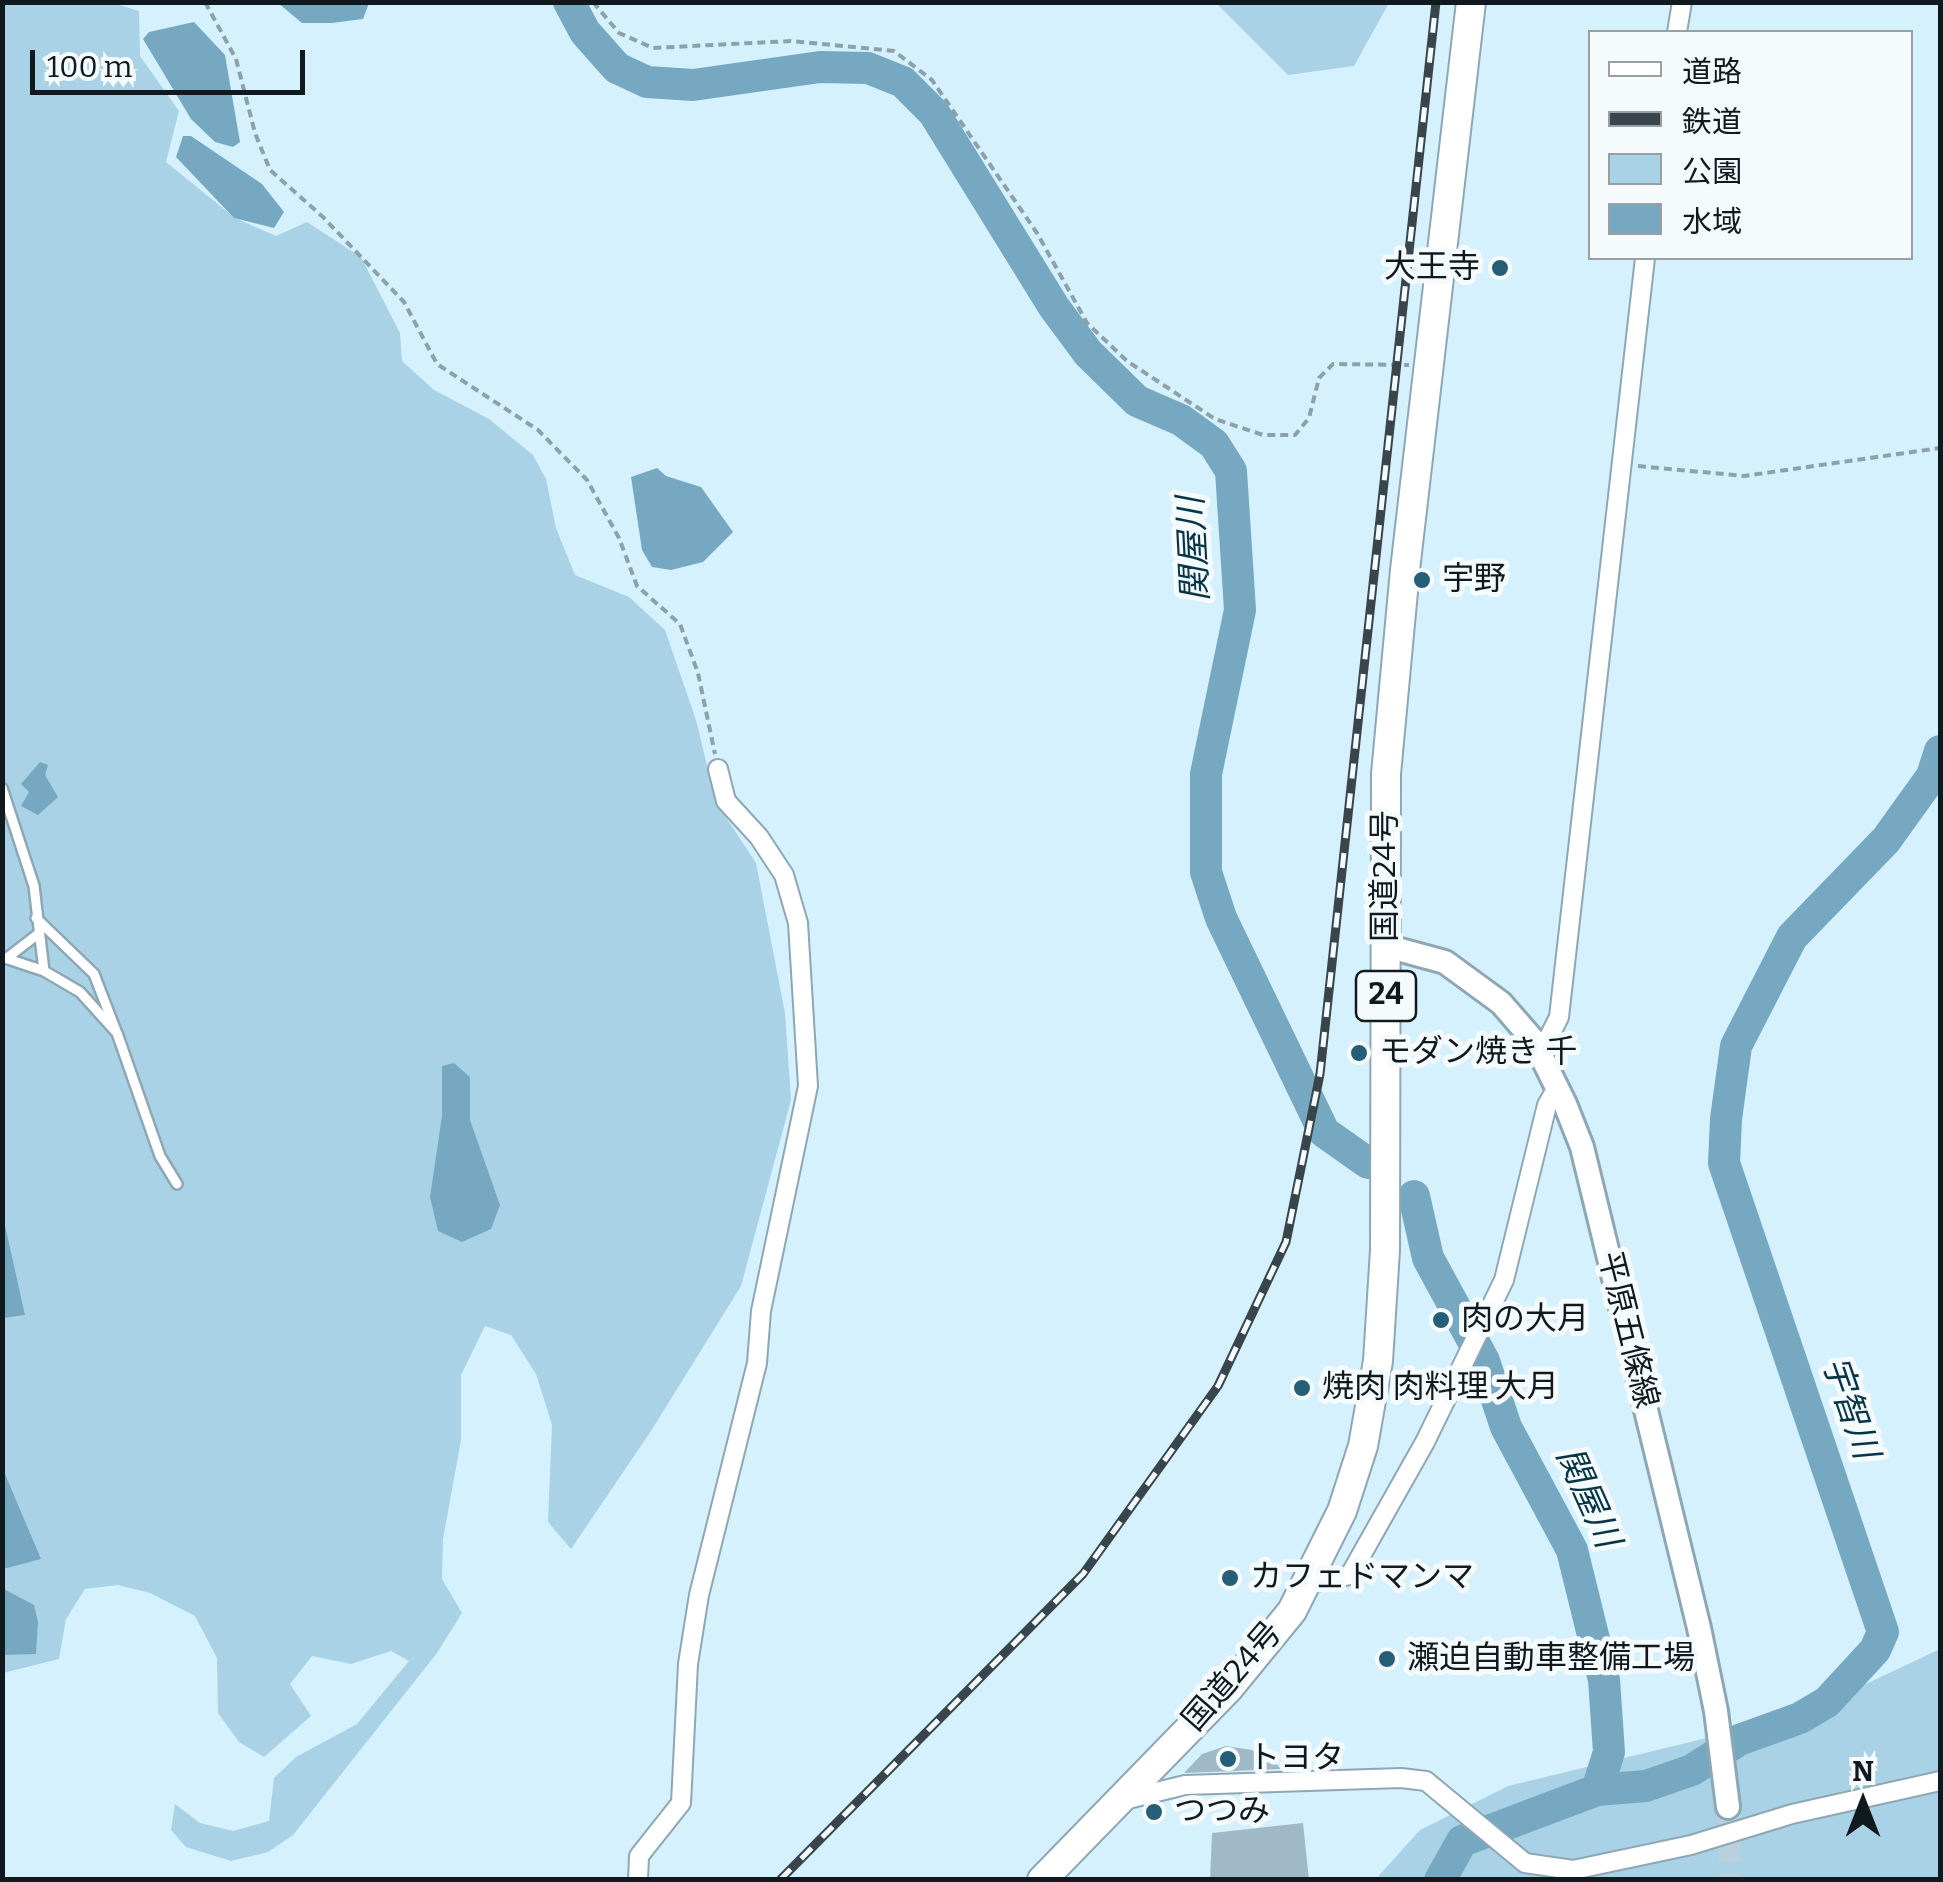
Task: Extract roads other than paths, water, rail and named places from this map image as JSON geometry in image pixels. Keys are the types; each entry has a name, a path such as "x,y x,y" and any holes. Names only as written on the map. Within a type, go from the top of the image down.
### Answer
{"highway":[{"name":"国道24号","path":"1042,1880 1228,1688 1292,1611 1348,1495 1363,1446 1378,1361 1386,1250 1389,737 1471,2"}],"main road":[{"name":"平原五條線","path":"1386,946 1418,951 1472,980 1501,1003 1541,1053 1558,1086 1582,1147 1716,1711 1728,1806"}],"street":[{"path":"1677,30 1682,2"},
{"path":"1541,1053 1558,1017 1645,260"},
{"path":"638,1880 639,1856 681,1803 688,1664 699,1595 757,1363 761,1311 808,1086 798,923 784,876 726,801 718,768"},
{"path":"1307,1584 1350,1576 1425,1442 1504,1280 1547,1106 1558,1086"},
{"path":"1119,1802 1185,1785 1426,1780 1524,1863 1572,1870 1691,1845 1792,1814 1940,1781"}],"lane":[{"path":"2,788 34,886 44,971"},
{"path":"36,918 94,974 160,1156 176,1184"},
{"path":"5,958 38,934"},
{"path":"5,958 44,971 80,992 117,1034"}],"water":[{"path":"278,3 369,3 363,19 302,23"},
{"path":"194,22 225,55 240,142 233,147 215,142 191,119 143,39 149,32"},
{"path":"183,136 191,136 262,184 284,212 274,228 234,218 176,157"},
{"path":"657,468 666,476 701,487 733,532 703,562 671,570 652,567 642,550 631,477"},
{"path":"40,762 48,765 45,775 58,797 38,815 21,806 29,792 21,784"},
{"path":"454,1063 470,1077 470,1120 500,1205 491,1229 462,1242 438,1231 430,1197 442,1116 442,1066"},
{"path":"2,1212 25,1315 3,1318 2,1318"},
{"path":"2,1467 41,1559 7,1568 2,1568"},
{"path":"4,1589 34,1605 38,1622 36,1654 3,1655"}],"waterway":[{"name":"関屋川","path":"569,2 585,32 617,68 647,82 693,85 820,67 868,68 903,82 934,113 1054,307 1088,353 1137,401 1181,420 1214,444 1231,471 1240,610 1206,774 1206,872 1221,918 1324,1132 1368,1163"},
{"name":"宇智川","path":"1440,1880 1462,1841 1597,1790 1646,1786 1692,1770 1739,1740 1800,1718 1827,1702 1875,1650 1883,1632 1724,1163 1726,1119 1736,1046 1792,937 1886,840 1932,776 1940,751"},
{"name":"関屋川","path":"1414,1196 1428,1258 1484,1361 1506,1427 1572,1550 1604,1680 1609,1752 1597,1790"}],"tunnel":[{"path":"1728,1807 1730,1880"}],"railway":[{"path":"780,1880 1083,1574 1218,1386 1286,1242 1320,1074 1436,2"}],"place":[{"name":"大王寺","path":"1500,268"},
{"name":"宇野","path":"1422,580"},
{"name":"モダン焼き 千","path":"1359,1053"},
{"name":"肉の大月","path":"1441,1320"},
{"name":"焼肉 肉料理 大月","path":"1302,1388"},
{"name":"カフェドマンマ","path":"1230,1578"},
{"name":"瀬迫自動車整備工場","path":"1387,1659"},
{"name":"トヨタ","path":"1228,1759"},
{"name":"つつみ","path":"1154,1812"}]}
